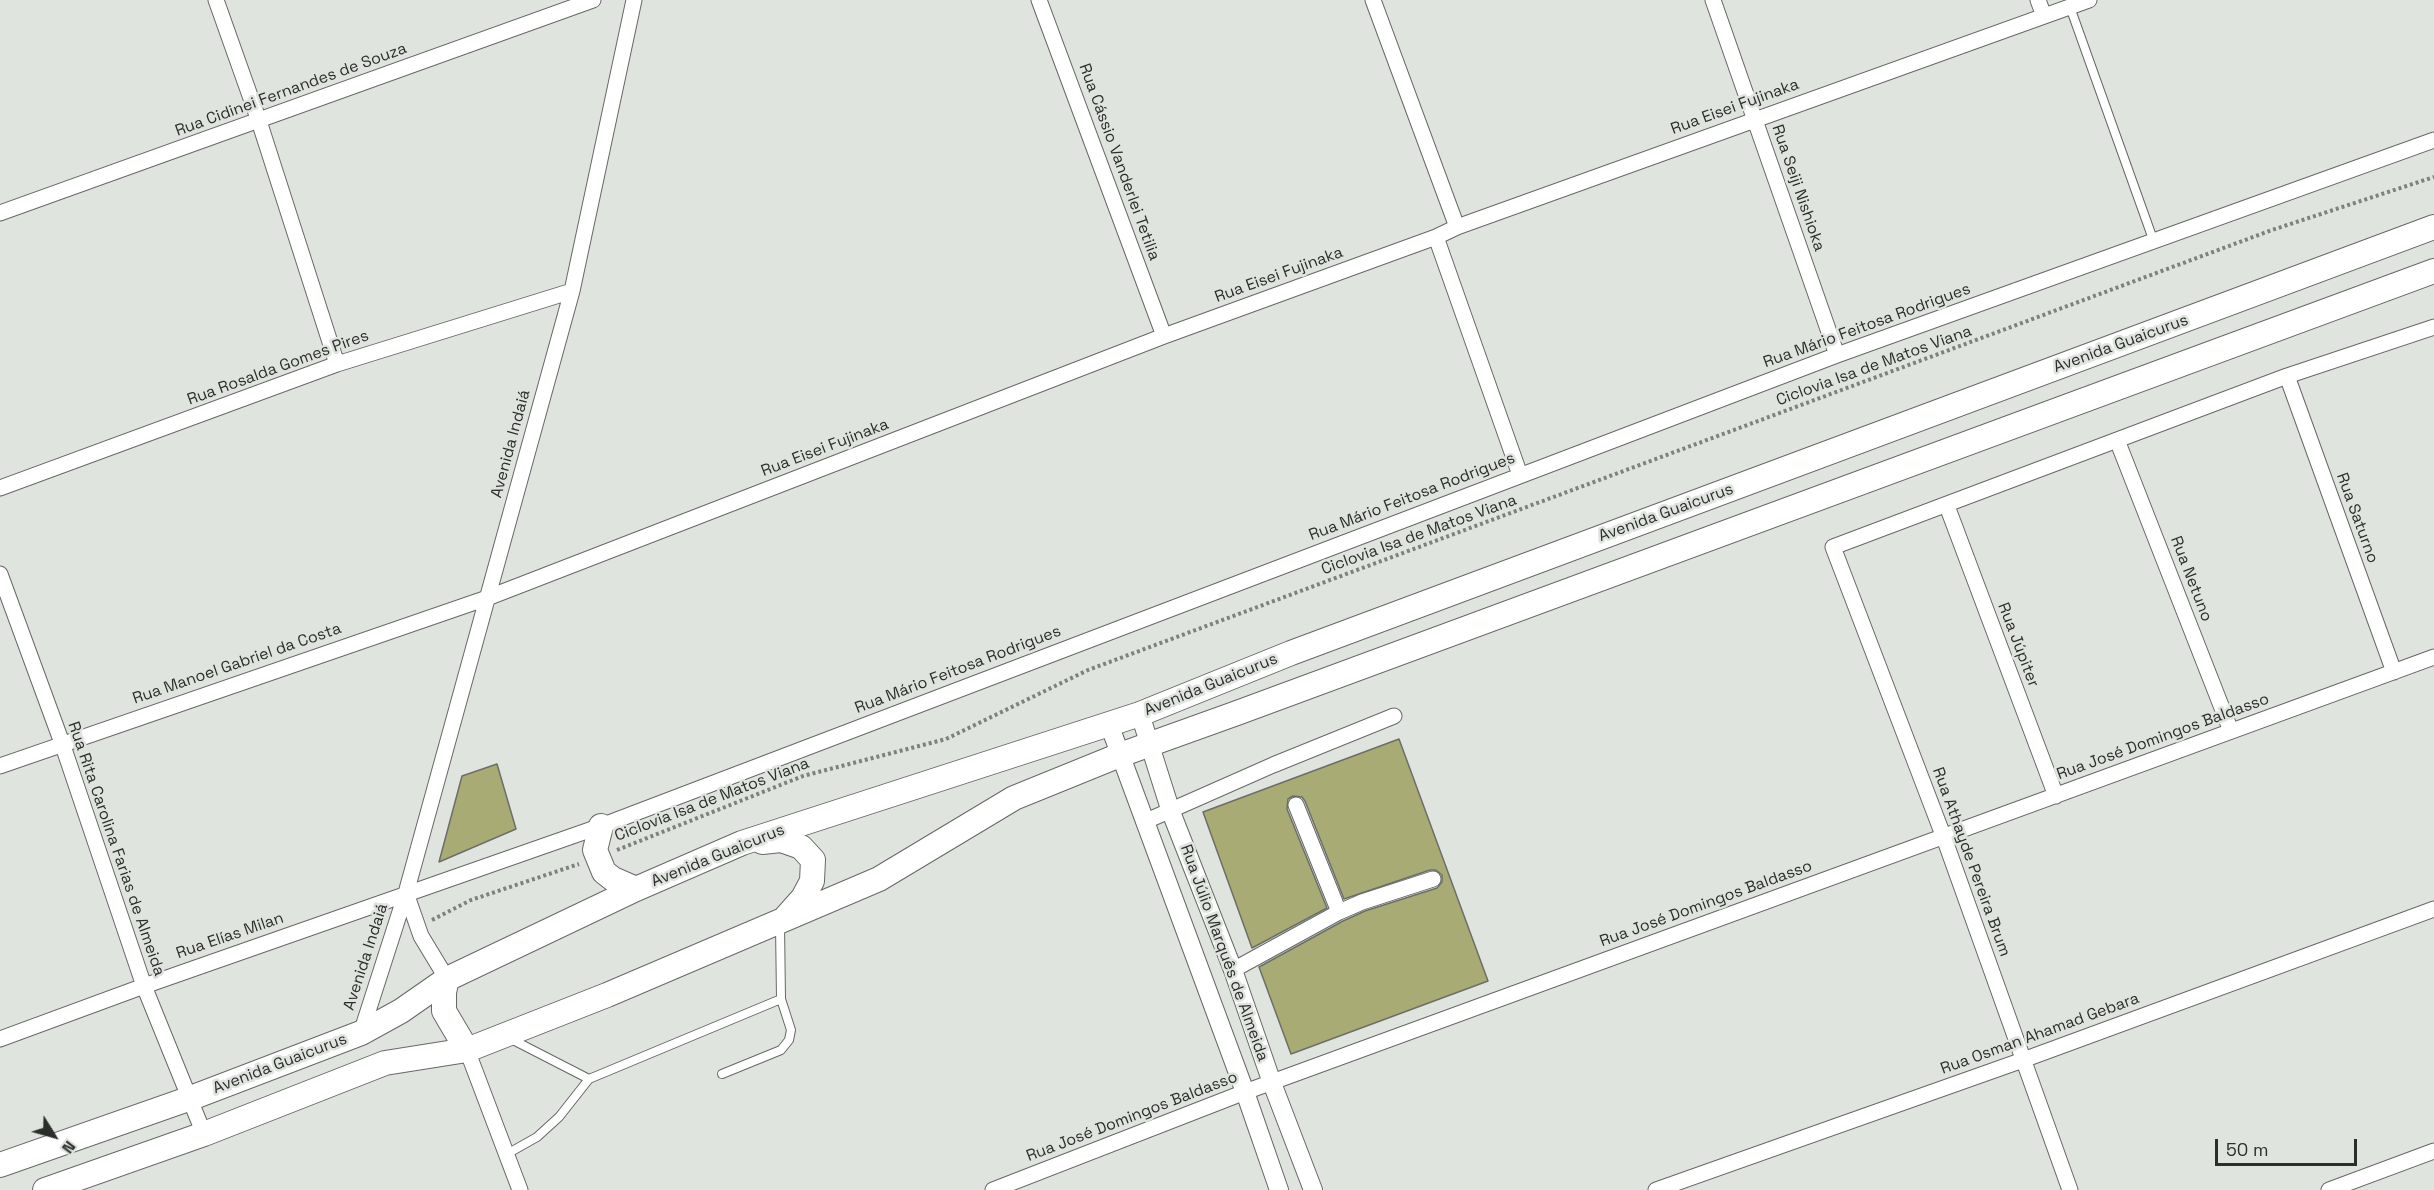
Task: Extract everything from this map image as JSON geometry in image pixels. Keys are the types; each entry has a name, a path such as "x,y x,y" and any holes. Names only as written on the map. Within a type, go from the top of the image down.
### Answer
{"main road":[{"name":"Avenida Guaicurus","path":"0,1165 191,1098 361,1033 401,1011 447,979 636,889 742,843 1140,714 1302,649 2434,227"},
{"name":"Avenida Guaicurus","path":"45,1190 204,1134 385,1063 467,1050 780,923 879,879 1014,798 1120,755 2434,271"},
{"path":"601,826 596,850 604,872 613,879 636,889"},
{"path":"742,843 781,840 801,847 813,860 812,882 803,898 780,923"},
{"path":"447,979 444,1011 467,1050"}],"street":[{"path":"216,0 259,122 337,364"},
{"name":"Rua Cidinei Fernandes de Souza","path":"0,213 259,122 593,0"},
{"name":"Avenida Indaiá","path":"361,1033 406,893 572,291 634,0"},
{"name":"Rua Cássio Vanderlei Tetilia","path":"1040,0 1164,336"},
{"path":"1373,0 1457,227"},
{"name":"Rua Seiji Nishioka","path":"1713,0 1837,355"},
{"path":"2038,0 2044,16"},
{"name":"Rua Eisei Fujinaka","path":"487,598 1164,336 1436,237 1457,227 2089,0"},
{"name":"Rua Mário Feitosa Rodrigues","path":"406,893 601,826 1837,355 2434,140"},
{"path":"1436,237 1520,475"},
{"name":"Rua Rosalda Gomes Pires","path":"0,488 337,364 572,291"},
{"path":"1947,506 2287,376 2434,327"},
{"name":"Rua Saturno","path":"2287,376 2394,672"},
{"name":"Rua Netuno","path":"2117,440 2230,731"},
{"name":"Rua Athayde Pereira Brum","path":"1947,506 1833,548 1943,835 2070,1190"},
{"name":"Rua Júpiter","path":"1947,506 2056,796"},
{"name":"Rua Rita Carolina Farias de Almeida","path":"0,574 62,743 144,986 204,1134"},
{"name":"Rua Manoel Gabriel da Costa","path":"0,766 487,598"},
{"name":"Rua José Domingos Baldasso","path":"993,1190 1245,1092 2434,657"},
{"name":"Rua Júlio Marquês de Almeida","path":"1140,714 1171,812 1233,970 1272,1083 1313,1190"},
{"path":"1144,822 1273,765 1394,716"},
{"name":"Rua Júlio Marquês de Almeida","path":"1108,724 1245,1092 1279,1190"},
{"path":"1296,805 1338,912"},
{"path":"1233,970 1338,912 1433,879"},
{"name":"Avenida Indaiá","path":"406,893 418,927 447,979"},
{"name":"Rua Elías Milan","path":"0,1039 406,893"},
{"name":"Rua Osman Ahamad Gebara","path":"1656,1190 2023,1060 2434,909"},
{"path":"467,1050 520,1190"},
{"path":"2329,1190 2434,1151"}],"lane":[{"path":"2070,7 2154,242"},
{"path":"722,1074 781,1050 789,1040 791,1030 781,999 780,923"},
{"path":"507,1154 537,1137 559,1116 589,1079 781,999"},
{"path":"505,1035 589,1079"}],"path":[{"name":"Ciclovia Isa de Matos Viana","path":"418,927 471,900 598,858 803,776 946,739 1088,669 2261,234 2434,177"}],"building":[{"path":"1399,739 1488,981 1291,1054 1259,967 1365,911 1437,888 1442,882 1442,875 1436,870 1430,870 1344,899 1305,801 1302,797 1293,796 1288,799 1287,809 1327,908 1252,948 1203,812"},
{"path":"497,764 516,829 439,862 462,776"}]}
